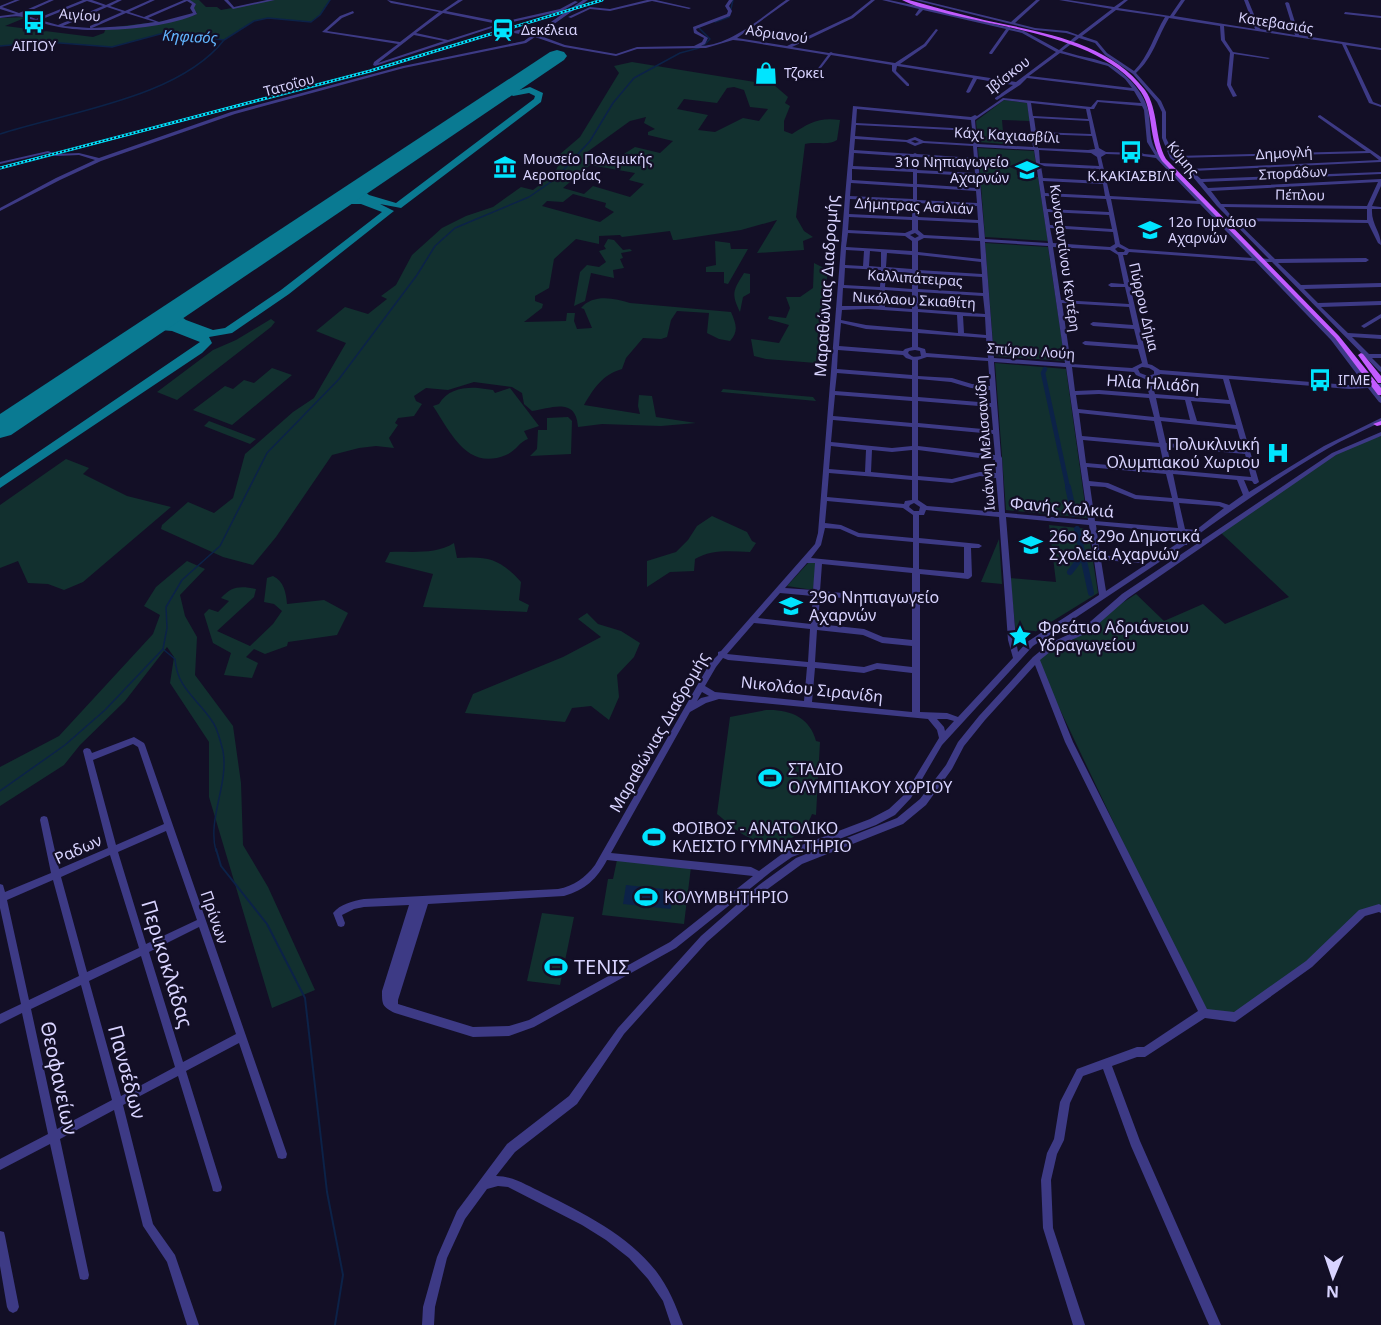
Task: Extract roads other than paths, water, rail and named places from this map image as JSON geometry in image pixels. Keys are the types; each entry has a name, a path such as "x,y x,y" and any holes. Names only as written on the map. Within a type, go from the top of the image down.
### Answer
{"main road":[{"name":"Κύμης","path":"904,0 1071,42"},
{"name":"Κύμης","path":"914,0 1071,42 1125,68 1148,90 1155,104 1165,156 1348,349 1378,388"}],"street":[{"path":"0,7 18,0"},
{"path":"0,17 21,14 52,0"},
{"path":"38,20 87,0 161,23"},
{"path":"58,26 120,0"},
{"path":"87,28 153,0"},
{"path":"126,27 187,0"},
{"name":"Αιγίου","path":"0,7 58,26 126,27 161,23 195,14 192,8 194,4 187,0"},
{"path":"226,0 233,8 256,1 273,0"},
{"path":"389,0 502,23"},
{"path":"461,0 376,61 375,65 502,23 561,10 578,0"},
{"name":"Τατοΐου","path":"0,210 99,160 255,106 403,67 521,44 586,0"},
{"path":"543,30 588,9 610,10 651,0 689,8"},
{"path":"694,47 706,39 694,32 694,28 729,15 730,11 727,6 731,0"},
{"path":"733,39 788,0"},
{"path":"788,46 852,17 873,0"},
{"path":"884,0 1010,26 1080,36 1096,42 1106,54 1134,73 1163,108 1165,156"},
{"path":"914,0 928,1 1010,26 1059,51 1109,65 1126,78 1144,105 1148,139 1165,156 1200,203 1300,287 1381,370"},
{"path":"991,53 1010,26 1038,0"},
{"name":"Κατεβασιάς","path":"1061,0 1379,49"},
{"name":"Ιβίσκου","path":"973,119 1126,0"},
{"path":"1134,73 1148,60 1155,39 1169,16 1183,0"},
{"path":"1246,0 1258,30"},
{"path":"1287,3 1298,37"},
{"path":"916,15 922,8"},
{"path":"353,12 334,21 324,32 401,43"},
{"path":"1345,14 1381,17"},
{"path":"1222,24 1223,40 1232,53 1229,85 1235,96"},
{"name":"Αδριανού","path":"543,30 531,28 515,32 536,36 564,46 616,55 637,48 709,47 733,39 1018,84"},
{"path":"907,85 893,70 894,66 930,40 936,30"},
{"path":"413,34 447,41"},
{"path":"1344,44 1371,103 1381,106"},
{"path":"1379,49 1381,58"},
{"path":"818,71 831,53"},
{"path":"1232,53 1268,58"},
{"path":"968,92 976,77"},
{"path":"1026,77 1136,90"},
{"path":"915,138 915,113 976,119 1002,99 1088,108 1094,107 1097,101 1144,105"},
{"name":"Κωνσταντίνου Κεντέρη","path":"1029,102 1103,596"},
{"path":"1088,108 1097,149"},
{"name":"Μαραθώνιας Διαδρομής","path":"341,923 336,915 353,905 566,892 588,881 605,856 721,654 818,545 822,525 854,109 915,113"},
{"path":"1320,116 1381,160"},
{"path":"1032,117 1090,120"},
{"name":"Ιωάννη Μελισσανίδη","path":"973,119 1012,640 1016,657"},
{"path":"853,124 974,130"},
{"path":"1034,133 1094,135"},
{"path":"852,137 907,141 915,145 922,142"},
{"path":"907,141 915,138"},
{"path":"915,138 922,142"},
{"name":"Κάχι Καχιασβίλι","path":"922,142 1090,152"},
{"path":"915,145 915,231"},
{"path":"1090,152 1097,149 1105,153 1188,157 1372,152"},
{"path":"851,151 976,160"},
{"path":"0,163 45,152 57,156 79,154 99,160"},
{"path":"1090,152 1099,156 1105,153"},
{"name":"Πύρρου Δήμα","path":"1099,156 1118,245"},
{"path":"1165,156 1188,170 1199,181 1263,258"},
{"path":"952,159 953,174"},
{"name":"Δημογλή","path":"1188,170 1381,160"},
{"path":"1039,164 1101,168"},
{"path":"1063,166 1065,181"},
{"path":"850,167 978,175"},
{"path":"1199,181 1381,173"},
{"path":"1041,179 1105,183"},
{"path":"1381,181 1379,190 1368,208 1369,222 1381,243"},
{"name":"Σποράδων","path":"1206,189 1381,181"},
{"path":"849,182 979,190"},
{"path":"1043,194 1200,203"},
{"path":"847,197 980,206"},
{"path":"955,204 955,220"},
{"name":"Πέπλου","path":"1219,205 1381,208"},
{"path":"1299,207 1307,221"},
{"path":"1045,210 1112,214"},
{"name":"Δήμητρας Ασιλιάν","path":"846,215 981,222"},
{"path":"1232,219 1369,222"},
{"path":"1048,226 1115,231"},
{"path":"845,231 906,235 915,240"},
{"path":"906,235 915,231 923,236 1111,249 1120,254 1127,253 1128,250"},
{"path":"915,240 923,236"},
{"path":"915,240 915,348"},
{"path":"1111,249 1118,245 1128,250 1225,256 1366,260"},
{"path":"843,248 984,261"},
{"path":"866,268 867,250"},
{"path":"882,308 884,251"},
{"name":"Πύρρου Δήμα","path":"1120,254 1145,365"},
{"path":"842,266 985,276"},
{"path":"1111,285 1128,286"},
{"path":"1300,287 1381,285"},
{"name":"Καλλιπάτειρας","path":"841,286 987,295"},
{"path":"1059,301 1132,306"},
{"path":"1318,305 1381,303"},
{"name":"Νικόλαου Σκιαθίτη","path":"839,308 882,308 988,316"},
{"path":"960,314 961,334"},
{"path":"1364,326 1380,318"},
{"path":"838,321 866,327 990,336"},
{"path":"1093,324 1136,327"},
{"path":"1348,335 1381,337"},
{"path":"1085,344 1141,347"},
{"path":"836,348 905,353 908,357 915,359 925,355 923,350 915,348 905,353"},
{"name":"Σπύρου Λούη","path":"925,355 1135,370"},
{"path":"1368,356 1381,356"},
{"path":"915,359 915,501"},
{"path":"1158,372 1155,377 1148,378 1138,374 1135,370 1145,365 1153,367 1158,372 1378,388 1381,402"},
{"path":"834,371 952,380 972,386 993,387"},
{"path":"1225,377 1258,489"},
{"path":"1148,378 1185,543"},
{"path":"832,393 995,405"},
{"name":"Ηλία Ηλιάδη","path":"1072,393 1232,402"},
{"path":"1188,399 1194,423"},
{"path":"1075,411 1240,427"},
{"path":"830,418 997,432"},
{"path":"419,901 387,991 387,1003 396,1009 473,1032 497,1033 520,1028 550,1014 673,945 760,874 803,847 873,822 892,812 908,795 928,759 943,739 1030,644 1185,543 1229,508 1258,489 1326,447 1380,422"},
{"path":"428,1325 429,1307 442,1257 461,1215 511,1148 573,1100 621,1031 704,939 762,888 799,861 900,822 923,802 949,767 961,744 1036,658 1053,645 1086,630 1125,596 1334,454 1381,434"},
{"path":"1079,438 1247,452"},
{"path":"828,444 869,448 915,448 999,458"},
{"path":"868,474 869,448"},
{"path":"1083,465 1255,479"},
{"path":"826,471 952,481 980,474 1000,476"},
{"path":"1240,478 1247,496"},
{"path":"1086,483 1106,485 1135,497 1220,504 1229,508"},
{"path":"824,499 906,507 910,512 916,514 922,513 925,508 915,501 909,502 906,507"},
{"name":"Φανής Χαλκιά","path":"925,508 1197,532"},
{"path":"916,514 916,670 924,717 941,729 943,739"},
{"path":"822,525 841,527 858,535 979,546"},
{"path":"806,560 968,576 967,545"},
{"path":"1097,557 1143,561"},
{"path":"808,704 819,561"},
{"path":"779,590 916,602"},
{"path":"753,618 757,621 864,632 882,640 916,643"},
{"path":"721,654 728,657 864,670 877,666 916,670"},
{"path":"1036,658 1069,742 1204,1013"},
{"name":"Νικολάου Σιρανίδη","path":"700,687 706,693 959,720"},
{"path":"686,712 704,700 724,695"},
{"name":"Πρίνων","path":"88,754 129,741 138,741 282,1154"},
{"name":"Περικοκλάδας","path":"88,754 113,850 217,1187"},
{"name":"Πανσέδων","path":"44,820 56,875 118,1104 148,1226 171,1259 193,1325"},
{"name":"Ραδων","path":"1,895 56,875 168,826"},
{"path":"605,856 751,871 760,874"},
{"name":"Θεοφανείων","path":"1,895 52,1138 84,1275"},
{"path":"1079,1325 1048,1228 1046,1180 1050,1160 1059,1140 1065,1102 1080,1072 1137,1052 1145,1052 1204,1013 1235,1017 1309,964 1362,913 1381,909"},
{"path":"0,1019 201,922"},
{"path":"0,1165 241,1037"},
{"path":"1106,1064 1135,1142 1215,1325"},
{"path":"483,1185 498,1181 509,1182 605,1234 633,1255 654,1277 672,1306 677,1325"},
{"path":"0,1236 14,1307"}],"water":[{"path":"626,885 673,890 671,909 623,904"}],"waterway":[{"name":"Κηφισός","path":"224,40 254,21 268,18 311,22 320,15 330,0"},
{"path":"715,22 729,17 733,0"},
{"path":"699,28 710,39 703,46"},
{"name":"Κηφισός","path":"0,46 47,42 112,47 164,33 224,40"},
{"path":"0,134 88,110 151,89 179,76 204,60 224,40"},
{"path":"0,791 65,745 105,710 163,649 167,628 166,607 182,580 220,546 267,453 339,379 417,275 435,246 455,228 529,197 555,179 590,141 613,103 634,78 680,53 699,48"},
{"path":"1045,369 1043,373 1068,488"},
{"path":"1068,487 1074,514"},
{"path":"1077,529 1083,555"},
{"path":"1070,572 1083,555"},
{"path":"1083,555 1091,593"},
{"path":"164,650 175,659 180,679 214,724 222,748 223,776 214,827 216,851"},
{"path":"216,849 221,866 267,924 305,998 327,1192 343,1275 335,1325"}],"railway":[{"path":"0,168 370,71 602,0"}],"place":[{"name":"ΑΙΓΙΟΥ","path":"34,22"},
{"name":"Δεκέλεια","path":"503,30"},
{"name":"Τζοκει","path":"766,73"},
{"name":"Κ.ΚΑΚΙΑΣΒΙΛΙ","path":"1131,152"},
{"name":"Μουσείο Πολεμικής Αεροπορίας","path":"505,167"},
{"name":"31ο Νηπιαγωγείο Αχαρνών","path":"1027,170"},
{"name":"12ο Γυμνάσιο Αχαρνών","path":"1150,230"},
{"name":"ΙΓΜΕ","path":"1320,380"},
{"name":"Πολυκλινική Ολυμπιακού Χωριου","path":"1278,453"},
{"name":"26ο & 29ο Δημοτικά Σχολεία Αχαρνών","path":"1031,545"},
{"name":"29ο Νηπιαγωγείο Αχαρνών","path":"791,606"},
{"name":"Φρεάτιο Αδριάνειου Υδραγωγείου","path":"1020,636"},
{"name":"ΣΤΑΔΙΟ ΟΛΥΜΠΙΑΚΟΥ ΧΩΡΙΟΥ","path":"770,778"},
{"name":"ΦΟΙΒΟΣ - ΑΝΑΤΟΛΙΚΟ ΚΛΕΙΣΤΟ ΓΥΜΝΑΣΤΗΡΙΟ","path":"654,837"},
{"name":"ΚΟΛΥΜΒΗΤΗΡΙΟ","path":"646,897"},
{"name":"ΤΕΝΙΣ","path":"556,967"}]}
